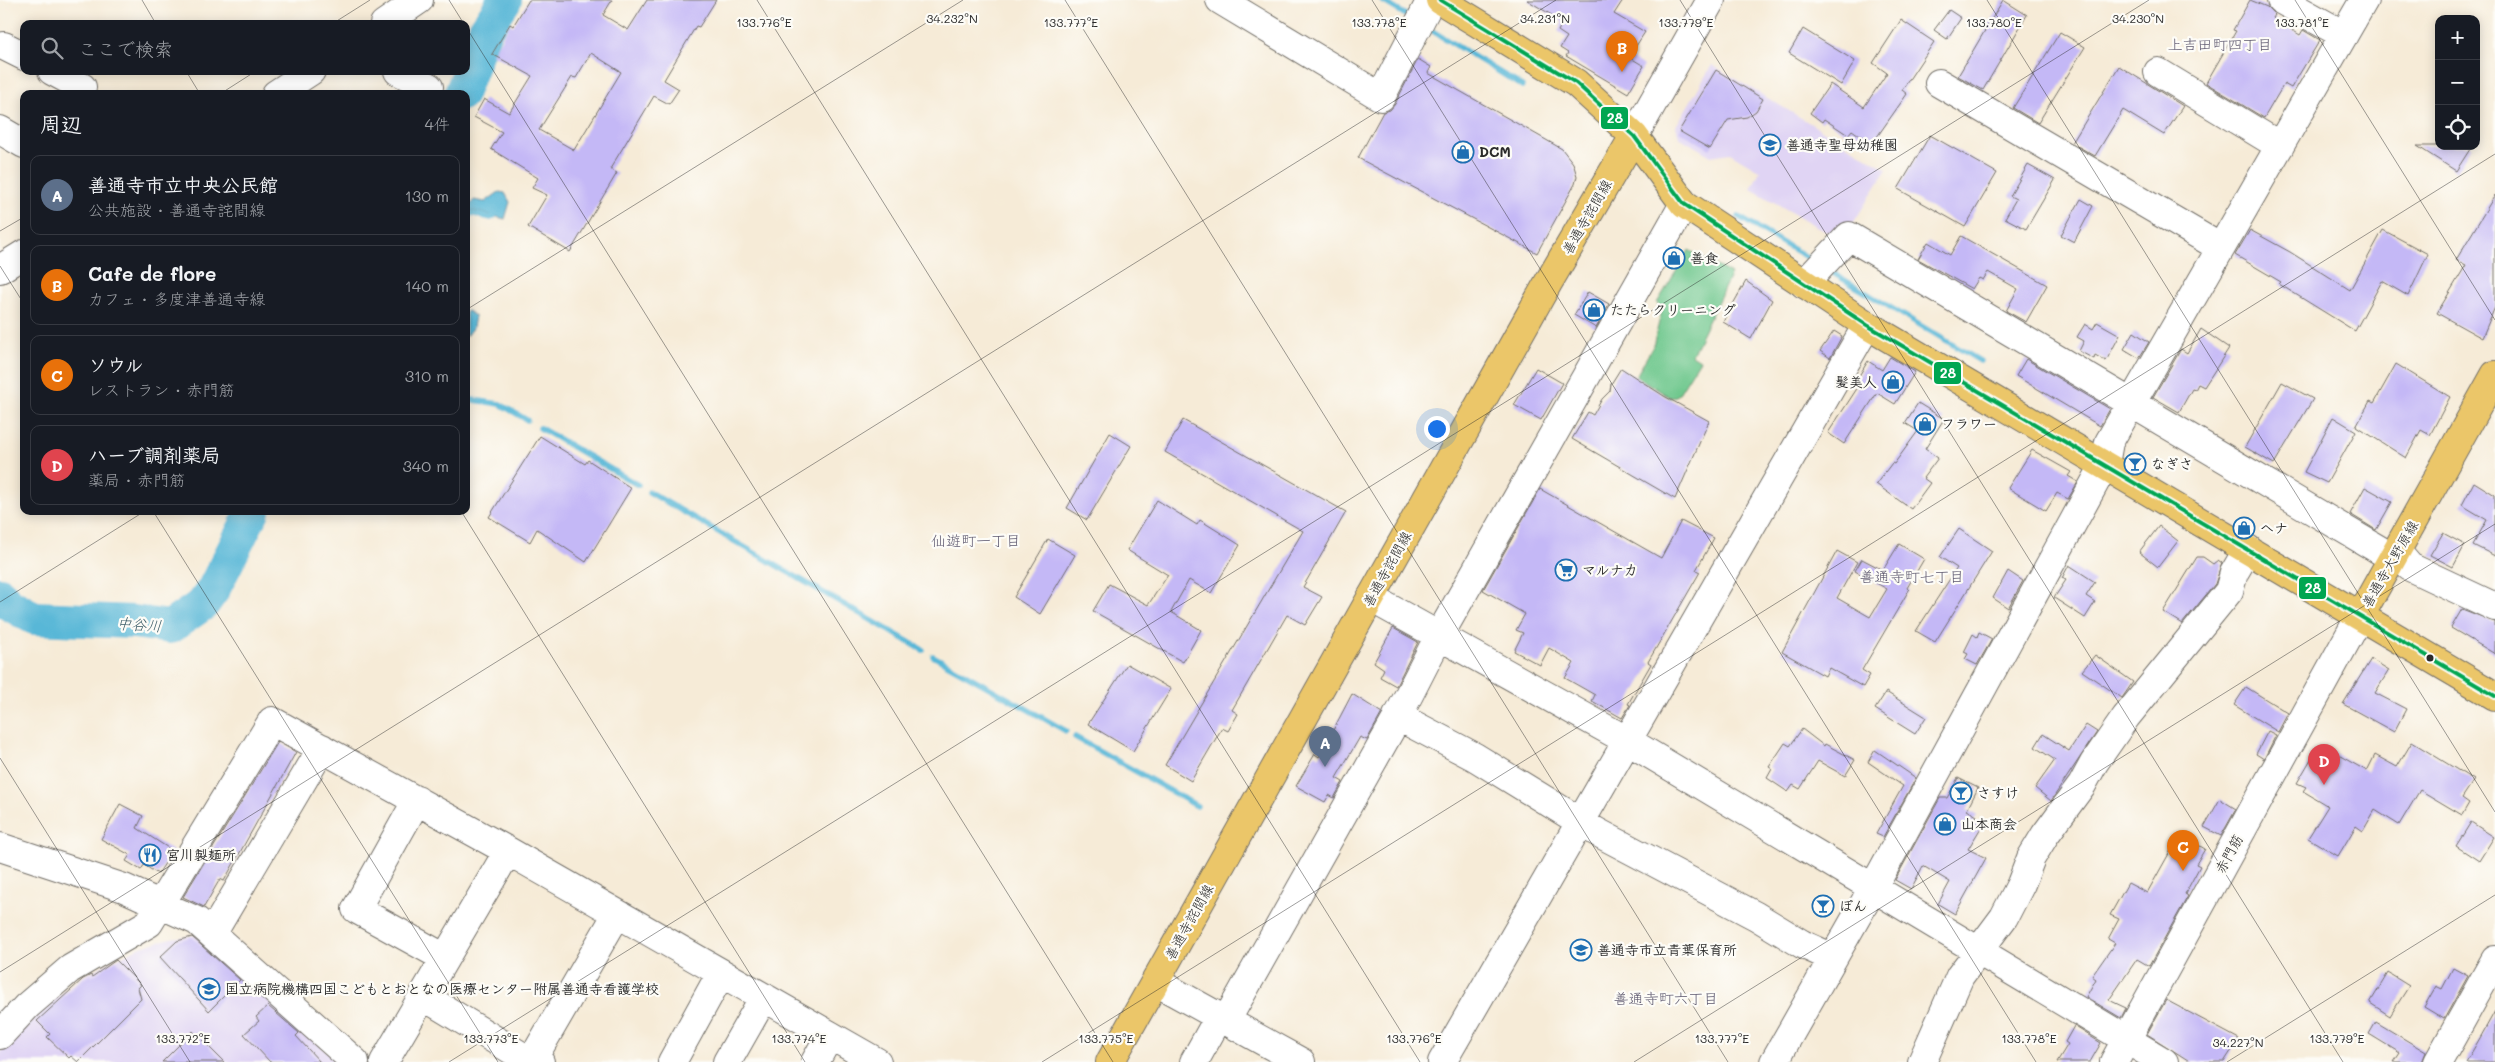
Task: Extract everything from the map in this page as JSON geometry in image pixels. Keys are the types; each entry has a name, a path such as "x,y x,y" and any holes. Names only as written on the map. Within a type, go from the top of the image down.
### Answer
{"main road":[{"path":"1427,12 1576,83 1634,136 1684,204 1867,325 2360,616"},
{"name":"善通寺詫間線","path":"1110,1062 1634,136"},
{"name":"善通寺大野原線","path":"2495,375 2360,616 2495,696"}],"street":[{"path":"390,20 419,0"},
{"path":"1634,136 1711,0"},
{"path":"2281,0 2344,36"},
{"path":"1774,1062 1873,888 2105,464 2109,442 2364,0"},
{"path":"1236,4 1381,97 1427,12"},
{"path":"2158,72 2280,146"},
{"path":"60,75 82,87 80,90"},
{"path":"282,90 305,75"},
{"path":"1939,83 2221,248"},
{"path":"0,130 20,142"},
{"path":"1194,1062 1223,1019 1398,716 1439,636 1684,204"},
{"path":"1804,284 1849,236 2395,555 2410,567 2495,607"},
{"path":"0,269 20,256"},
{"path":"1442,1062 1867,325"},
{"path":"1922,1062 1960,976 1977,950 2004,917 2021,884 2031,858 2045,835 2082,785 2094,763 2126,717 2230,591 2234,573 2248,549"},
{"path":"1371,598 1628,741 1977,950 2140,1055"},
{"name":"赤門筋","path":"2140,1055 2360,616"},
{"path":"1398,716 1475,758 1581,822 1756,916 1802,944 1833,958"},
{"path":"0,1034 27,1006 70,969 149,923 272,721 416,800 877,1062"},
{"path":"212,934 322,748"},
{"path":"416,800 356,910 445,958"},
{"path":"0,847 124,888 197,921 355,1062"},
{"path":"384,1062 508,852"},
{"path":"423,996 520,1055 535,1061 617,914"},
{"path":"2438,1062 2495,960"},
{"path":"672,1062 721,973"},
{"path":"1156,982 1301,1062"},
{"path":"727,1062 764,997"},
{"path":"815,1062 830,1035"}],"shaded area":[{"name":"善通寺聖母幼稚園","path":"1712,65 1887,169 1842,241 1751,189 1760,171 1730,153 1711,156 1679,137 1676,126"},
{"path":"197,935 339,1062 0,1062 0,1052 46,1006 85,975 138,948 171,938"}],"green space":[{"path":"1689,250 1731,274 1692,355 1700,360 1678,395 1671,398 1636,376 1653,346 1662,310 1657,303"}],"water":[{"path":"499,192 505,193 510,202 505,219 470,210 470,205 474,200 485,202"},
{"path":"470,313 475,316 473,327 470,331"}],"building":[{"path":"529,0 612,0 603,15 628,30 647,0 716,0 699,27 696,26 664,80 679,89 669,104 654,96 610,169 617,173 570,252 528,227 547,195 532,188 538,178 491,149 502,132 474,117 484,99 509,113 532,76 492,54 510,24 513,26","holes":["591,53 621,72 574,150 539,130 572,77 576,78"]},
{"path":"1527,0 1623,0 1614,14 1645,32 1629,57 1644,66 1628,93 1566,56 1568,53 1560,48 1567,37 1558,31 1563,22"},
{"path":"2003,0 2027,15 1983,90 1958,76"},
{"path":"2250,0 2267,7 2275,15 2273,18 2300,35 2303,30 2320,40 2291,88 2284,84 2264,118 2206,83 2236,31 2233,30"},
{"path":"1949,10 1961,18 1947,39 1934,30"},
{"path":"1901,20 1934,42 1902,90 1907,94 1872,144 1852,130 1848,135 1824,119 1822,122 1810,113 1830,84 1864,107 1887,73 1873,63"},
{"path":"1803,29 1855,61 1841,85 1789,53"},
{"path":"2060,32 2085,47 2038,123 2013,108"},
{"name":"DCM","path":"1418,59 1431,67 1428,73 1562,149 1573,163 1577,176 1575,184 1537,253 1358,158 1383,112 1390,110 1395,104"},
{"path":"2119,66 2183,106 2164,135 2123,110 2095,156 2072,143"},
{"path":"1716,70 1763,99 1756,111 1747,117 1728,120 1710,149 1679,131"},
{"path":"1930,135 1997,173 1965,227 1898,189"},
{"path":"2417,146 2435,146 2435,150 2469,150 2456,171"},
{"path":"2028,165 2055,180 2026,229 2005,218 2016,199 2010,196"},
{"path":"2495,195 2495,307 2482,338 2437,313 2466,265 2456,260"},
{"path":"2081,199 2093,206 2074,242 2061,235"},
{"path":"2250,230 2290,252 2350,290 2383,230 2428,254 2408,296 2382,281 2355,331 2279,284 2281,282 2235,255"},
{"path":"1961,236 2047,285 2026,322 2006,311 2018,289 1988,272 1983,280 1979,278 1972,289 1918,259 1928,242 1950,255"},
{"path":"1746,281 1772,300 1751,339 1723,322"},
{"path":"1588,292 1609,304 1596,328 1574,315"},
{"path":"2097,322 2120,335 2106,361 2095,355 2094,359 2079,351 2084,341 2077,337 2085,324 2093,329"},
{"path":"2201,329 2229,348 2204,387 2198,384 2195,390 2192,389 2179,412 2153,397 2181,349 2187,353"},
{"path":"1834,331 1842,336 1830,358 1820,351"},
{"path":"2134,332 2149,342 2139,358 2124,349"},
{"path":"1890,357 1915,372 1895,404 1877,393 1844,444 1828,433 1858,387 1854,384 1868,361 1882,370"},
{"path":"2026,359 2110,409 2100,426 2016,376"},
{"path":"2396,364 2450,397 2430,435 2421,430 2406,458 2356,426 2370,401 2374,403"},
{"path":"1536,368 1562,383 1541,420 1514,405"},
{"path":"1621,368 1664,396 1709,421 1675,499 1572,439 1588,412 1593,415 1602,399 1610,391 1611,384"},
{"path":"2282,382 2313,399 2274,464 2245,447"},
{"path":"1918,403 1944,419 1925,449 1938,458 1923,478 1930,483 1911,509 1876,484 1892,463 1894,464 1918,431 1905,423"},
{"path":"2333,417 2356,431 2327,483 2304,472"},
{"path":"1183,420 1346,512 1303,587 1322,597 1305,625 1287,615 1232,710 1238,714 1228,731 1222,728 1191,781 1165,765 1303,531 1165,452"},
{"path":"1110,433 1131,446 1087,520 1067,508"},
{"path":"540,436 585,464 588,460 631,488 586,562 537,529 530,542 489,517"},
{"path":"2032,450 2071,472 2068,476 2078,482 2068,499 2057,493 2046,511 2008,488"},
{"path":"2474,482 2495,495 2495,556 2473,545 2487,520 2462,505"},
{"path":"2365,487 2392,502 2376,530 2350,514"},
{"path":"1540,489 1661,558 1681,521 1714,538 1696,570 1700,572 1648,662 1651,664 1622,718 1592,701 1595,695 1565,678 1574,663 1549,648 1540,665 1514,651 1523,633 1516,630 1525,614 1483,590"},
{"path":"1157,500 1197,525 1200,520 1240,545 1211,593 1189,580 1171,612 1201,630 1183,662 1093,611 1109,584 1148,605 1168,575 1127,550"},
{"path":"2159,526 2178,541 2158,567 2139,552"},
{"path":"1959,529 1992,551 1935,642 1916,631 1957,568 1940,557"},
{"path":"2443,533 2465,545 2453,567 2430,555"},
{"path":"1048,539 1075,555 1040,614 1014,597"},
{"path":"1899,544 1924,559 1907,588 1909,590 1862,670 1870,675 1863,687 1829,668 1825,676 1782,652 1837,551 1857,562 1837,598 1870,617 1887,589 1855,571 1862,559 1883,570"},
{"path":"2197,557 2203,557 2213,564 2218,560 2222,563 2215,584 2182,624 2163,612"},
{"path":"2069,565 2095,582 2086,596 2095,602 2085,618 2054,598 2066,580 2062,578"},
{"path":"2008,571 2023,581 2008,608 1993,598"},
{"path":"2462,609 2495,622 2495,654 2451,628"},
{"path":"1393,628 1418,642 1396,686 1380,677 1384,669 1374,662"},
{"path":"1979,632 1992,639 1977,665 1965,659 1968,654 1964,652 1973,634 1977,637"},
{"path":"2095,655 2133,682 2122,698 2082,671"},
{"path":"2371,659 2389,670 2375,693 2406,709 2394,732 2343,704"},
{"path":"1127,664 1171,689 1133,751 1088,724"},
{"path":"2246,687 2288,713 2278,732 2234,705"},
{"path":"1886,692 1926,717 1915,734 1875,709"},
{"path":"1352,694 1382,713 1367,740 1360,737 1336,778 1343,782 1334,798 1329,795 1325,802 1296,786 1315,754 1319,757"},
{"path":"2086,725 2097,732 2051,801 2035,788 2055,760 2035,747 2043,734 2069,751"},
{"path":"1802,729 1824,746 1825,744 1855,760 1845,776 1818,761 1800,789 1793,785 1788,792 1767,778 1772,769 1769,767 1785,743 1790,746"},
{"path":"2268,731 2276,735 2264,759 2256,754"},
{"path":"278,742 296,752 224,881 220,879 204,907 183,897"},
{"path":"2412,742 2474,780 2462,798 2469,803 2462,815 2420,790 2399,825 2375,810 2363,831 2356,826 2338,856 2308,838 2328,806 2303,791 2306,787 2297,783 2311,759 2325,767 2333,752 2367,771 2375,755 2397,767"},
{"path":"1875,750 1916,778 1883,837 1876,834 1903,786 1868,762"},
{"path":"1958,778 1978,788 1967,810 1977,816 1973,821 1982,826 1968,849 1986,858 1955,914 1938,904 1950,882 1923,866 1911,889 1895,880 1940,798 1947,798"},
{"path":"2220,799 2236,809 2221,836 2204,827"},
{"path":"120,804 143,816 137,828 173,851 158,874 144,865 141,870 126,861 130,855 101,839"},
{"path":"2471,822 2494,837 2479,861 2456,846"},
{"path":"2180,834 2205,849 2196,864 2200,866 2185,894 2188,896 2149,966 2137,959 2109,1000 2126,1008 2121,1018 2086,997 2096,979 2092,976 2115,943 2108,939 2119,919 2110,915 2128,883 2147,893"},
{"path":"192,937 240,980 209,1011 160,957 177,941"},
{"path":"116,960 141,985 138,988 141,999 78,1062 71,1056 69,1058 47,1037 50,1034 37,1021 83,979 91,975 92,977"},
{"path":"2453,968 2468,976 2444,1019 2424,1007 2436,986 2442,989"},
{"path":"2388,973 2409,986 2390,1016 2370,1003"},
{"path":"2166,1000 2239,1039 2224,1062 2191,1062 2147,1034"},
{"path":"268,1006 299,1033 296,1036 320,1062 270,1062 244,1034 259,1021 256,1017"},
{"path":"2495,1011 2495,1062 2466,1062 2480,1038"},
{"path":"2376,1022 2426,1052 2422,1062 2394,1062 2400,1053 2369,1034"},
{"path":"2074,1026 2101,1043 2090,1062 2057,1062 2068,1044 2065,1042"},
{"path":"193,1031 224,1062 162,1062"}],"waterway":[{"name":"中谷川","path":"470,70 485,30 505,0"},
{"path":"1381,0 1414,20"},
{"path":"1426,27 1522,86"},
{"name":"中谷川","path":"462,90 468,75"},
{"path":"470,213 491,218 494,216"},
{"path":"1739,217 1811,260"},
{"path":"1828,270 1980,361"},
{"path":"470,400 500,404 527,420"},
{"path":"540,428 638,485"},
{"path":"649,492 923,650"},
{"name":"中谷川","path":"0,594 9,604 34,618 134,622 170,627 203,604 213,590 251,515"},
{"path":"933,656 1066,731"},
{"path":"1075,737 1197,806"}],"transit line":[{"name":"28","path":"1440,0 1576,83 1634,136 1684,204 1867,325 2495,696"}],"place":[{"name":"Cafe de flore","path":"1622,72"},
{"name":"善通寺聖母幼稚園","path":"1770,145"},
{"name":"DCM","path":"1463,152"},
{"name":"善食","path":"1674,258"},
{"name":"たたらクリーニング","path":"1594,310"},
{"name":"髪美人","path":"1893,382"},
{"name":"フラワー","path":"1925,424"},
{"name":"なぎさ","path":"2135,464"},
{"name":"ヘナ","path":"2244,528"},
{"name":"マルナカ","path":"1566,570"},
{"name":"善通寺市立中央公民館","path":"1325,767"},
{"name":"ハーブ調剤薬局","path":"2324,785"},
{"name":"さすけ","path":"1961,793"},
{"name":"山本商会","path":"1945,824"},
{"name":"宮川製麺所","path":"150,855"},
{"name":"ソウル","path":"2183,871"},
{"name":"ぼん","path":"1823,906"},
{"name":"善通寺市立青葉保育所","path":"1581,950"},
{"name":"国立病院機構四国こどもとおとなの医療センター附属善通寺看護学校","path":"209,989"}],"district":[{"name":"上吉田町四丁目","path":"2220,45"},
{"name":"仙遊町一丁目","path":"976,541"},
{"name":"善通寺町七丁目","path":"1912,577"},
{"name":"善通寺町六丁目","path":"1666,999"}]}
